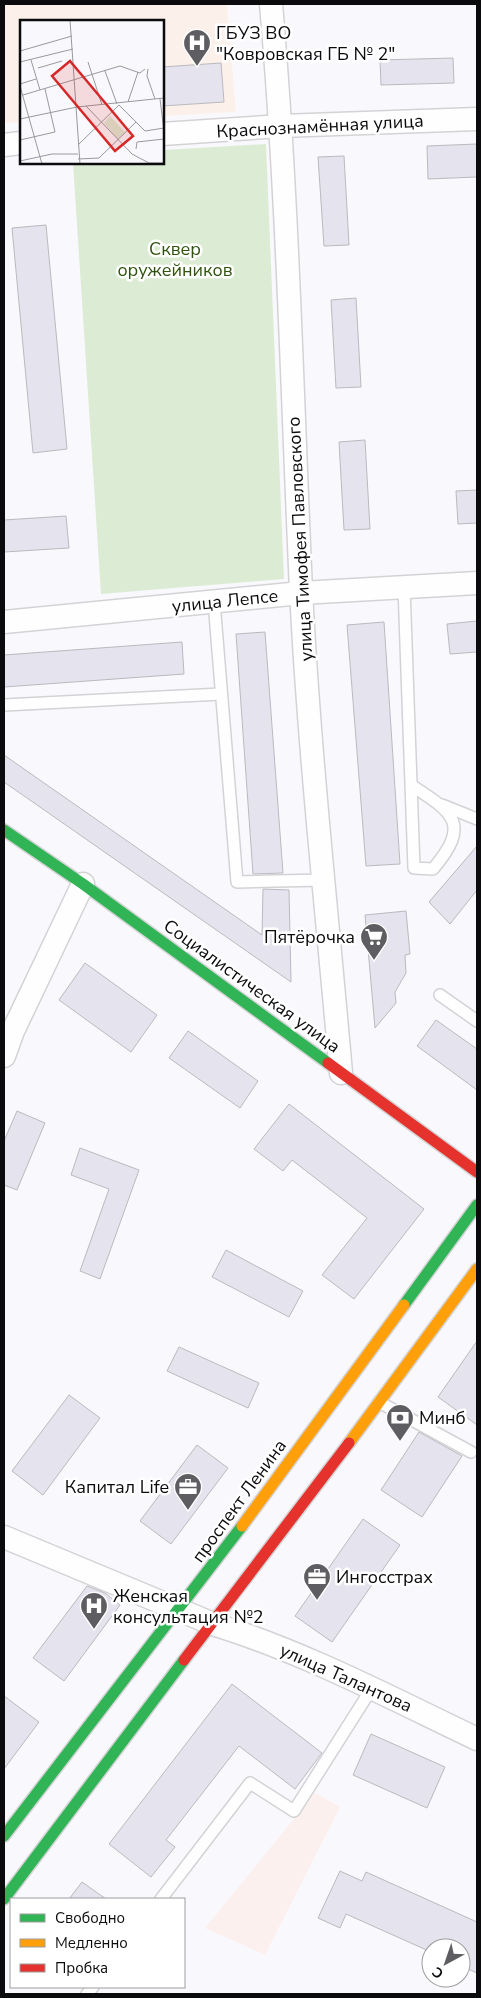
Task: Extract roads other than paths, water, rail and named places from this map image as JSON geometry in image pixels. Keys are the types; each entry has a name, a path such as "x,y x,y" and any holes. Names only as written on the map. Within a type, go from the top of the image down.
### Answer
{"main road":[{"name":"Социалистическая улица","path":"4,830 83,884 477,1172"},
{"name":"проспект Ленина","path":"4,1836 210,1570 477,1205"},
{"path":"4,1899 213,1624 477,1269"}],"street":[{"name":"улица Тимофея Павловского","path":"271,4 282,126 301,593 323,880 342,1073"},
{"name":"Краснознамённая улица","path":"164,134 282,126 477,119"},
{"path":"4,144 20,143"},
{"name":"улица Лепсе","path":"4,622 301,593 477,583"},
{"path":"4,1056 8,1028 83,884"},
{"name":"улица Талантова","path":"4,1537 213,1624 248,1634 372,1688 477,1739"}],"lane":[{"path":"404,587 414,868 433,869 447,852 454,838 453,822 442,805"},
{"path":"214,602 237,882 323,880"},
{"path":"4,705 221,694"},
{"path":"411,785 442,805 477,819"},
{"path":"440,995 477,1021"},
{"path":"379,1402 471,1452"},
{"path":"162,1898 250,1783 294,1811 372,1688"}],"place":[{"name":"ГБУЗ ВО \"Ковровская ГБ № 2\"","path":"197,67"},
{"name":"Пятёрочка","path":"374,961"},
{"name":"Минб","path":"400,1442"},
{"name":"Капитал Life","path":"188,1511"},
{"name":"Ингосстрах","path":"317,1601"},
{"name":"Женская консультация №2","path":"94,1630"}],"park label":[{"name":"Сквер оружейников","path":"175,259"}]}
